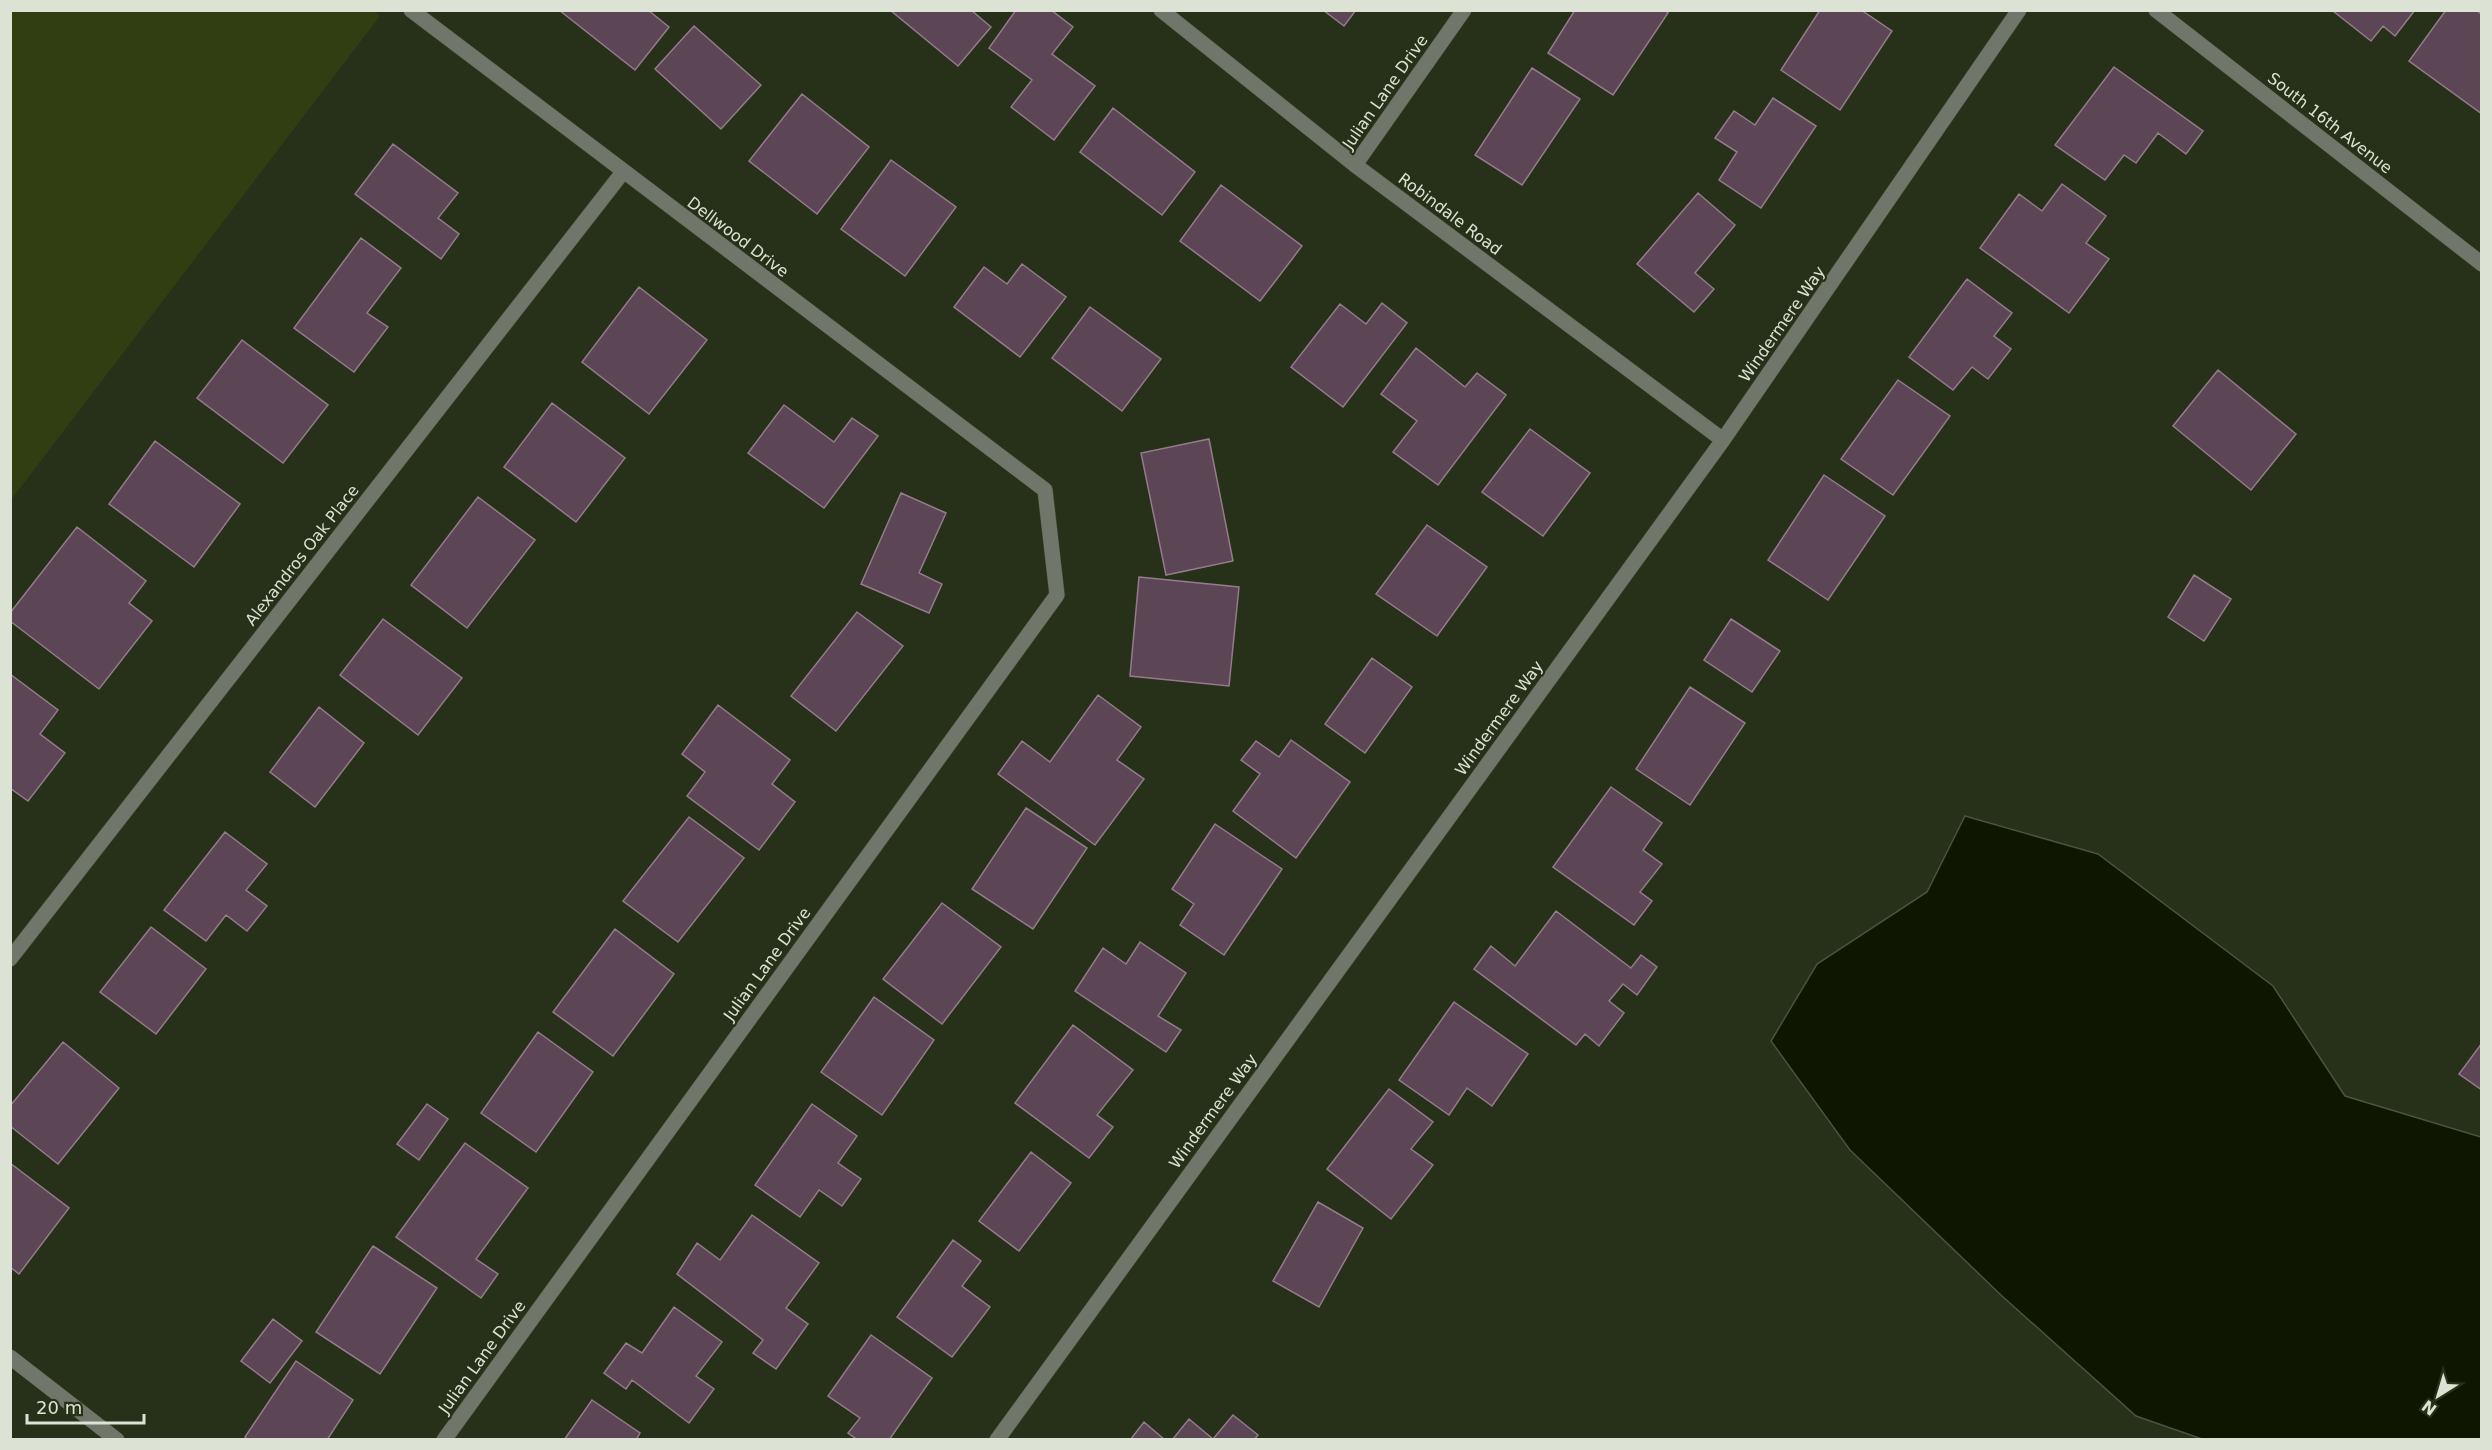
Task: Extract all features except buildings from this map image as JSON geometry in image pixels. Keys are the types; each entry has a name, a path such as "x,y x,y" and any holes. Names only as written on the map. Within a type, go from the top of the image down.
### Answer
{"street":[{"name":"Dellwood Drive","path":"411,10 1046,490"},
{"name":"Robindale Road","path":"1161,10 1355,165 1723,441"},
{"name":"Julian Lane Drive","path":"1355,165 1464,10"},
{"name":"Windermere Way","path":"997,1440 1723,441 2019,10"},
{"name":"South 16th Avenue","path":"2156,10 2481,264"},
{"name":"Alexandros Oak Place","path":"10,959 623,172"},
{"name":"Julian Lane Drive","path":"444,1440 1058,595 1046,490"},
{"path":"10,1357 117,1440"}],"green space":[{"path":"11,10 374,10 380,16 11,500"}],"shaded area":[{"path":"1965,816 2098,854 2273,986 2345,1096 2481,1137 2481,1439 2202,1439 2136,1416 2002,1296 1850,1150 1771,1041 1817,964 1927,892"}]}
